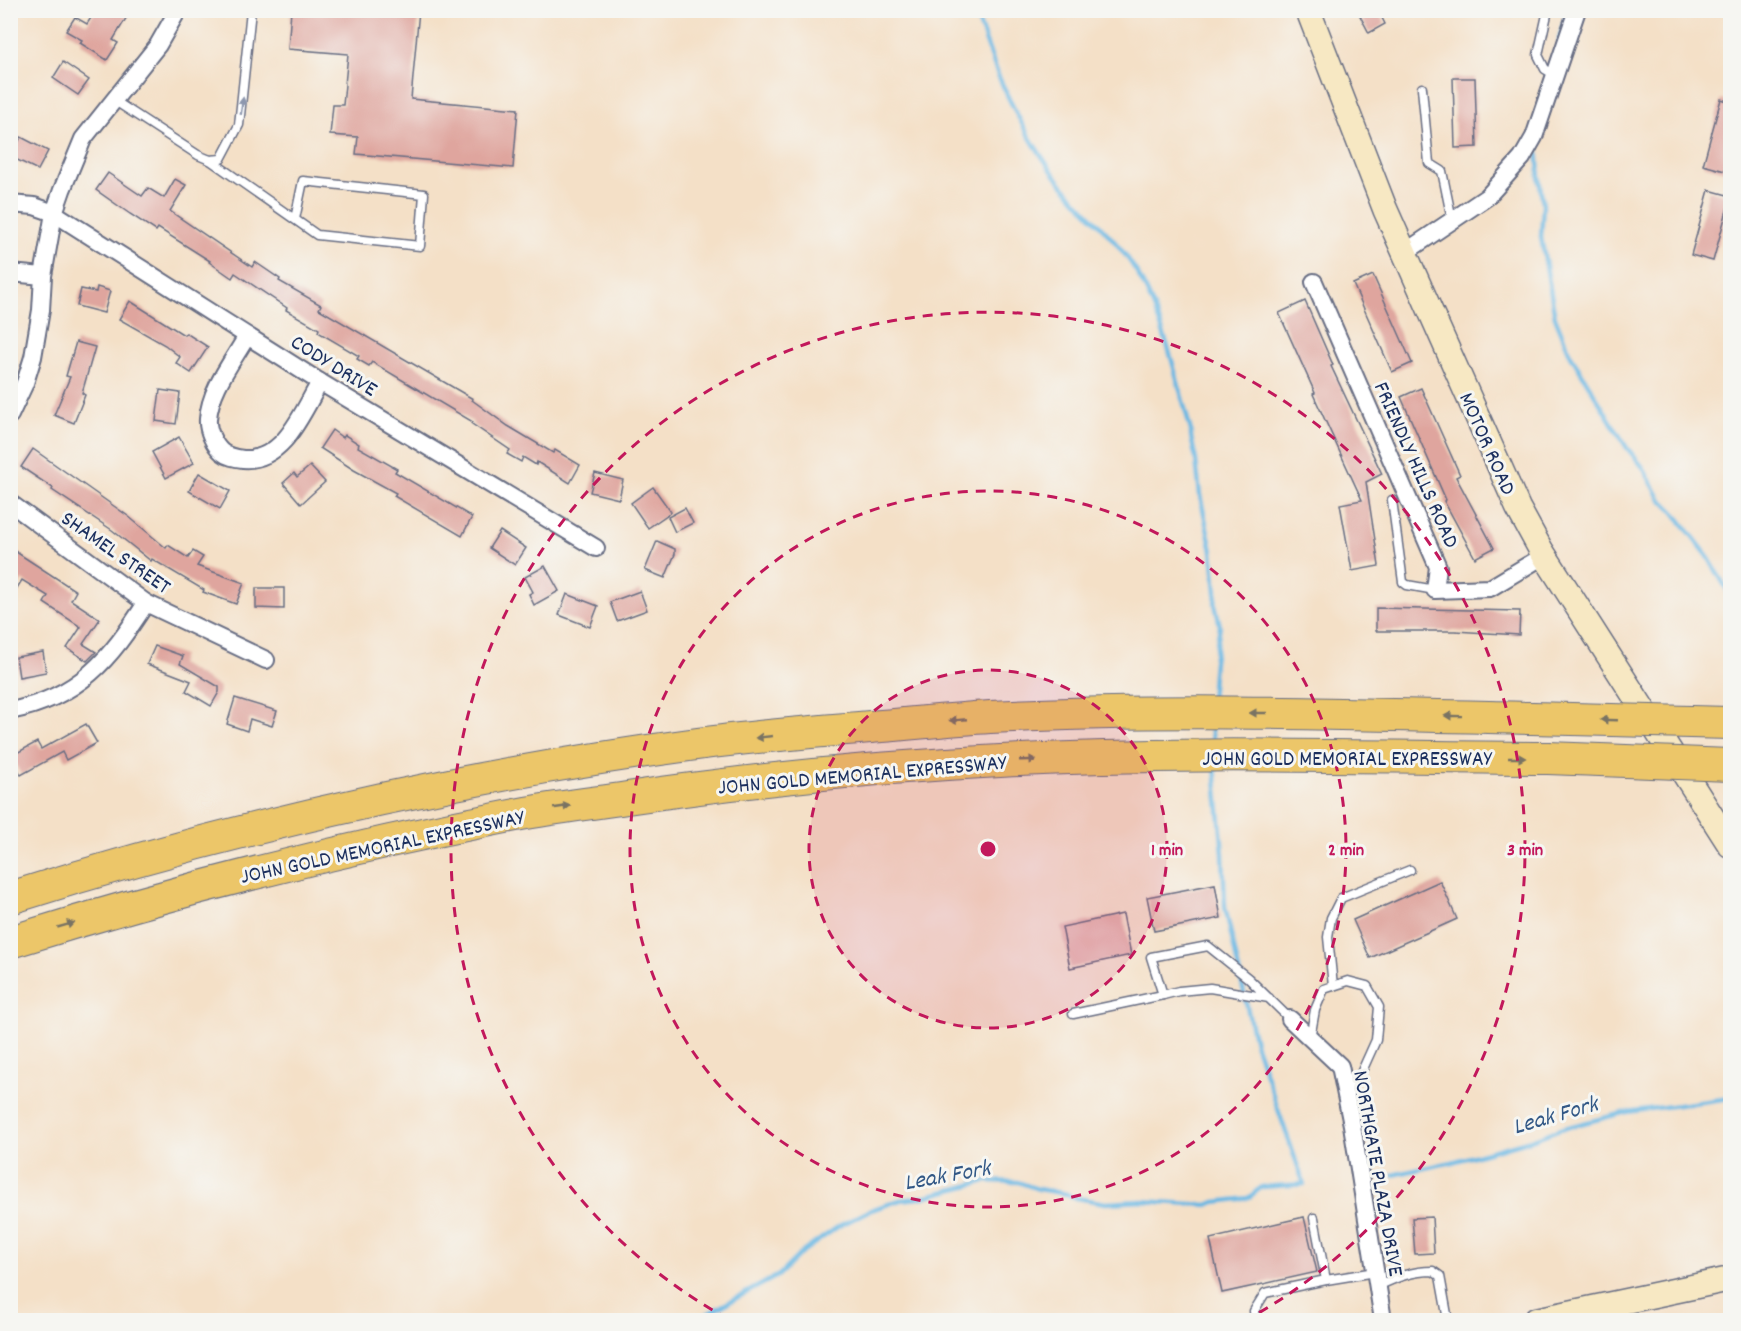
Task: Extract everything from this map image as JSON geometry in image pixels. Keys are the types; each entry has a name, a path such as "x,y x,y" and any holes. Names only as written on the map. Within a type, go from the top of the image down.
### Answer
{"highway":[{"name":"JOHN GOLD MEMORIAL EXPRESSWAY","path":"10,898 101,869 232,834 385,799 555,766 699,744 988,717 1128,713 1266,712 1731,723"},
{"name":"JOHN GOLD MEMORIAL EXPRESSWAY","path":"10,942 214,883 372,844 530,812 688,789 844,772 999,760 1154,755 1548,758 1731,765"}],"street":[{"path":"10,415 25,383 33,357 54,213 83,140 158,45 178,10"},
{"name":"MOTOR ROAD","path":"1308,10 1380,198 1518,508 1545,555 1731,845"},
{"path":"1404,253 1487,197 1522,158 1534,137 1577,10"},
{"name":"CODY DRIVE","path":"10,204 34,206 54,213 320,382 596,548"},
{"path":"10,273 43,276"},
{"name":"FRIENDLY HILLS ROAD","path":"1314,282 1438,567 1435,590"},
{"path":"247,336 217,389 207,420 210,434 218,447 228,456 248,459 270,454 291,430 320,382"},
{"name":"SHAMEL STREET","path":"10,503 146,603 266,660"},
{"path":"1435,590 1490,588 1545,555"},
{"path":"10,711 45,701 86,677 102,664 146,603"},
{"name":"NORTHGATE PLAZA DRIVE","path":"1290,1018 1340,1066 1383,1320"},
{"path":"1536,1320 1731,1279"}],"lane":[{"path":"210,160 221,159 239,125 251,10"},
{"path":"1548,10 1538,55 1545,69 1555,75"},
{"path":"1422,88 1429,163 1442,171 1452,221"},
{"path":"115,101 198,155 210,160 317,235 420,246 424,194 303,181 295,219"},
{"path":"1392,500 1403,582 1407,585 1435,590"},
{"path":"1333,986 1328,936 1331,918 1341,898 1410,870"},
{"path":"1163,995 1151,957 1208,946 1248,978 1290,1018"},
{"path":"1310,1038 1315,1010 1324,989 1348,981 1367,986 1379,1007 1376,1040 1362,1071 1346,1097"},
{"path":"1073,1014 1179,991 1210,988 1269,998"},
{"path":"1314,1218 1326,1280"},
{"path":"1255,1320 1254,1311 1265,1293 1326,1280 1377,1279 1418,1271 1433,1271 1440,1276 1449,1320"}],"building":[{"path":"96,10 131,10 113,40 118,43 107,60 80,43 82,40 66,31 75,17 87,24"},
{"path":"291,10 419,10 411,99 518,109 513,168 356,154 358,137 330,135 333,105 343,105 348,54 288,49"},
{"path":"1357,10 1378,10 1385,24 1369,33"},
{"path":"63,62 89,80 78,95 53,78"},
{"path":"1453,78 1475,78 1477,147 1455,148"},
{"path":"1721,99 1731,102 1731,152 1725,171 1703,165"},
{"path":"21,137 48,151 38,170 11,157"},
{"path":"108,173 142,196 148,188 164,198 175,179 186,185 170,211 252,267 255,262 280,279 279,281 321,305 319,309 473,399 508,426 553,453 555,450 580,465 570,483 537,462 536,465 523,457 521,462 507,454 510,450 472,424 473,422 372,362 369,366 357,359 359,356 318,332 319,329 286,310 287,308 235,273 232,278 158,228 156,231 130,214 96,190"},
{"path":"1709,190 1731,196 1713,261 1691,255"},
{"path":"1373,275 1412,363 1392,372 1353,284"},
{"path":"97,287 110,291 104,313 77,306 81,289 96,292"},
{"path":"130,301 184,335 186,333 208,347 191,373 176,363 180,357 165,345 119,319"},
{"path":"1305,301 1333,365 1331,366 1382,474 1366,482 1379,566 1352,571 1340,504 1362,500 1279,313"},
{"path":"76,342 95,347 82,393 85,395 74,423 54,415 70,377 66,376"},
{"path":"1421,388 1460,475 1456,477 1494,548 1475,558 1444,501 1446,500 1401,397"},
{"path":"160,390 180,393 176,424 156,421"},
{"path":"332,430 343,438 345,435 359,444 358,447 397,469 395,472 472,517 462,536 394,496 396,493 320,448"},
{"path":"179,437 194,463 166,478 152,452"},
{"path":"33,449 128,516 166,548 168,545 188,558 193,551 203,557 197,566 244,583 236,604 203,592 204,590 152,559 151,561 112,530 21,467"},
{"path":"310,466 325,482 301,504 283,483 294,473 297,477"},
{"path":"199,473 230,491 220,509 189,491"},
{"path":"595,473 623,480 619,499 590,492"},
{"path":"653,487 671,512 648,528 631,503"},
{"path":"685,508 693,523 675,532 668,517"},
{"path":"500,531 526,548 515,565 489,548"},
{"path":"657,541 675,549 665,578 645,570"},
{"path":"10,548 76,591 71,600 100,619 83,644 96,652 87,661 67,648 81,627 44,603 48,596 22,580 10,599"},
{"path":"545,566 559,591 534,605 529,594 533,592 525,577"},
{"path":"256,588 284,588 284,609 256,608"},
{"path":"640,591 647,610 617,621 610,602"},
{"path":"567,594 598,606 590,627 559,615"},
{"path":"1376,608 1520,611 1519,635 1455,631 1376,631"},
{"path":"155,646 183,656 180,664 219,687 219,692 211,706 186,691 191,681 147,664"},
{"path":"43,652 46,672 19,677 16,657"},
{"path":"235,698 277,711 272,726 250,719 247,731 227,724"},
{"path":"86,724 97,743 66,760 62,752 21,775 11,756 37,742 41,749"},
{"path":"1440,881 1457,919 1370,958 1353,920"},
{"path":"1215,884 1221,918 1154,931 1147,897"},
{"path":"1123,914 1131,955 1070,968 1062,927"},
{"path":"1304,1217 1317,1272 1222,1293 1210,1239"},
{"path":"1432,1217 1434,1253 1415,1254 1412,1218"}],"waterway":[{"path":"974,10 998,75 1028,134 1060,182 1109,235 1131,264 1150,298 1164,335 1191,431 1200,495 1212,551 1215,604 1220,626 1211,701"},
{"path":"1559,40 1567,10"},
{"path":"1537,144 1543,205 1541,237 1555,317 1570,354 1660,498 1707,555 1730,595"},
{"path":"1211,725 1213,743"},
{"name":"Leak Fork","path":"696,1320 779,1275 801,1253 839,1226 871,1210 900,1200 919,1198 986,1181 1018,1182 1071,1197 1106,1203 1142,1201 1208,1205 1248,1198 1262,1187 1304,1184 1255,1043 1225,907 1215,767"},
{"name":"Leak Fork","path":"1393,1175 1452,1162 1531,1140 1560,1129 1627,1112 1730,1098"}]}
